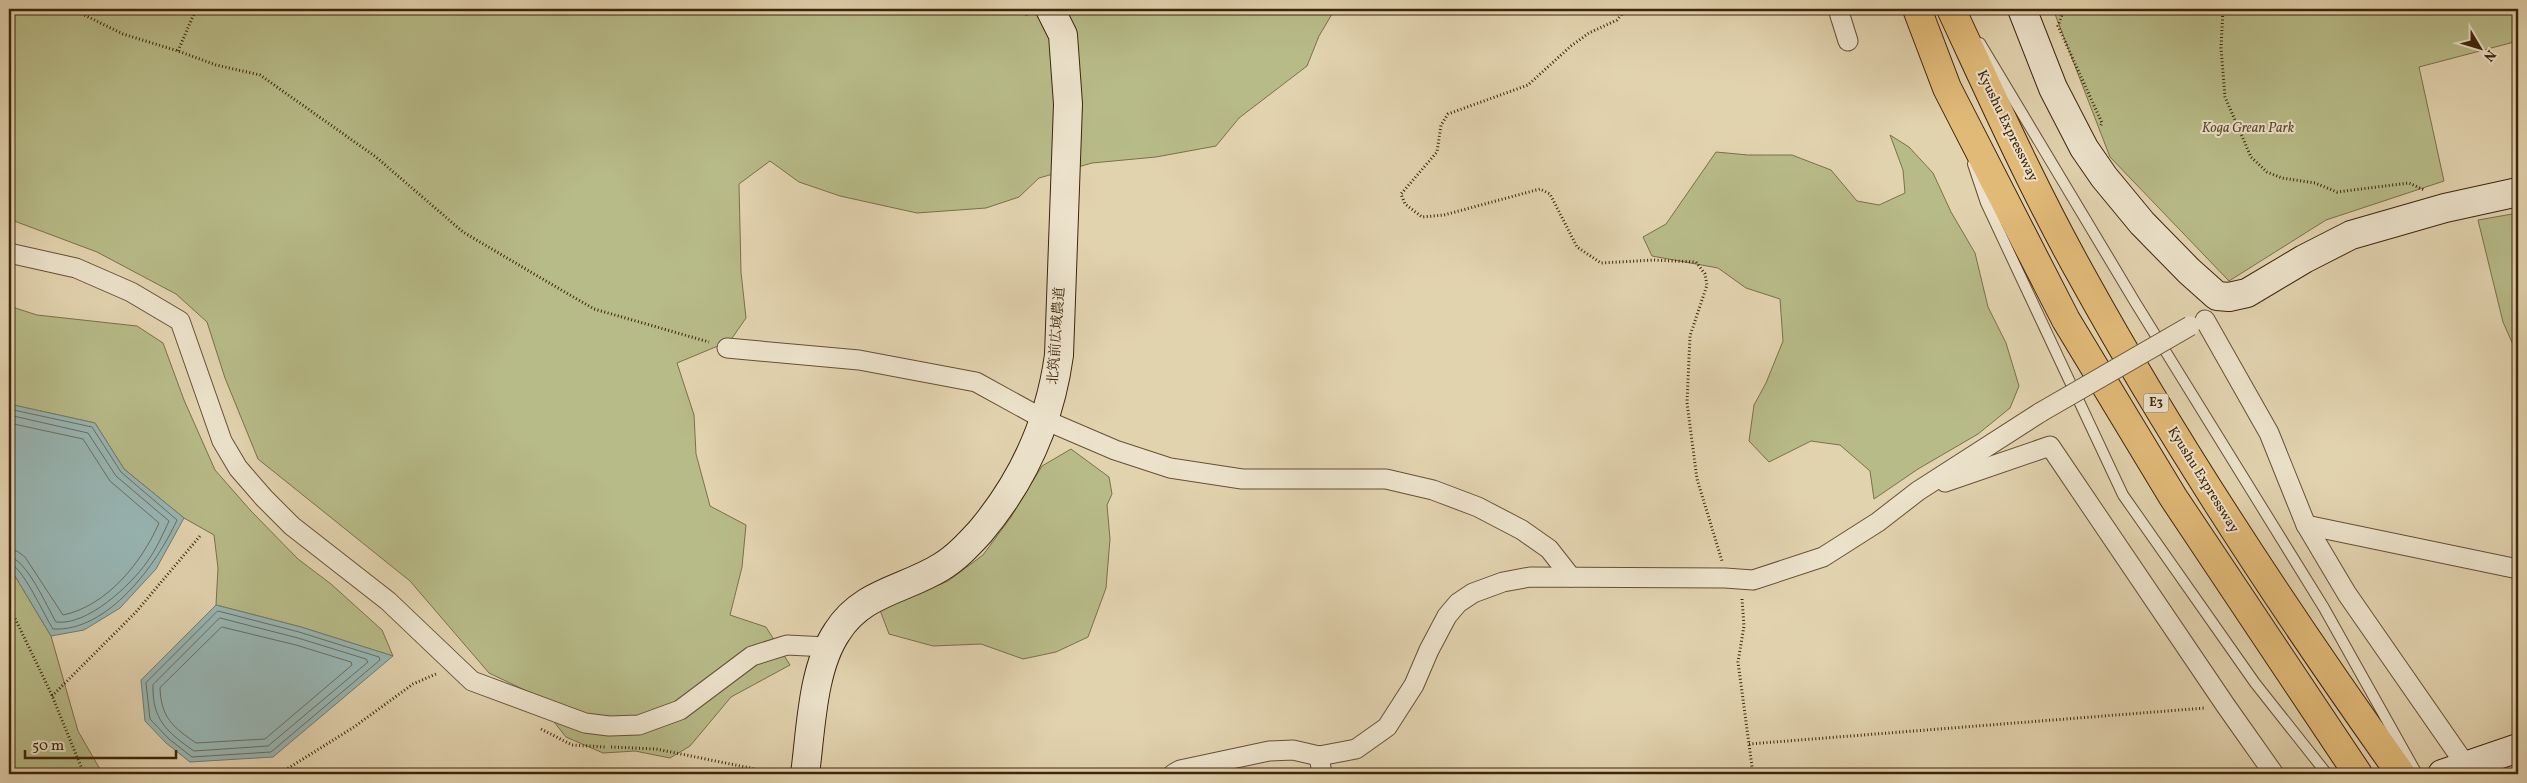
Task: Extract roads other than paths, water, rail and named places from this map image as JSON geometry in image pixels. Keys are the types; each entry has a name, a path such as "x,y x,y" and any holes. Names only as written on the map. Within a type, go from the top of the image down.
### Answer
{"highway":[{"name":"E3","path":"1917,9 1947,88 2066,320 2173,496 2358,774"},
{"name":"Kyushu Expressway","path":"1951,9 2004,123 2082,277 2191,464 2342,692 2401,774"}],"street":[{"name":"北筑前広域農道","path":"805,774 818,678 828,647 838,630 859,606 941,567 965,548 997,512 1022,472 1045,420 1054,390 1059,355 1068,104 1063,35 1050,9"},
{"path":"1838,9 1848,41"},
{"path":"2022,9 2053,88 2084,148 2109,184 2142,223 2189,271 2217,296 2229,297 2247,293 2304,259 2351,235 2445,208 2518,192"},
{"path":"9,253 76,268 131,292 180,321 222,441 238,468 292,526 388,601 444,652 459,670 472,681 585,723 609,726 639,725 680,710 752,656 787,645 828,647"},
{"path":"1173,774 1180,770 1269,751 1293,750 1320,765 1356,750 1387,727 1414,685 1429,650 1447,616 1458,603 1473,593 1503,582 1530,578 1571,577 1733,578 1753,580 1823,557 1878,522 1918,491 2041,412 2198,323 2217,296"},
{"path":"2198,323 2269,433 2306,524 2347,594 2470,770"},
{"path":"727,348 859,360 976,382 1045,420 1115,450 1145,458 1170,468 1242,479 1386,479 1433,490 1478,507 1522,530 1549,550 1571,577"},
{"path":"1918,491 2050,446 2274,774"},
{"path":"2306,524 2518,569"},
{"path":"2442,774 2470,770 2518,748"}],"lane":[{"path":"1958,9 2013,95 2135,302 2324,608 2417,774"},
{"path":"1947,88 1986,203 2123,495 2255,683 2326,774"}],"water":[{"path":"9,404 95,423 124,469 184,518 156,569 120,608 84,630 51,636 9,566"},
{"path":"216,605 301,627 393,656 273,757 190,762 166,743 145,721 141,680"}],"park label":[{"name":"Koga Grean Park","path":"2248,128"}]}
